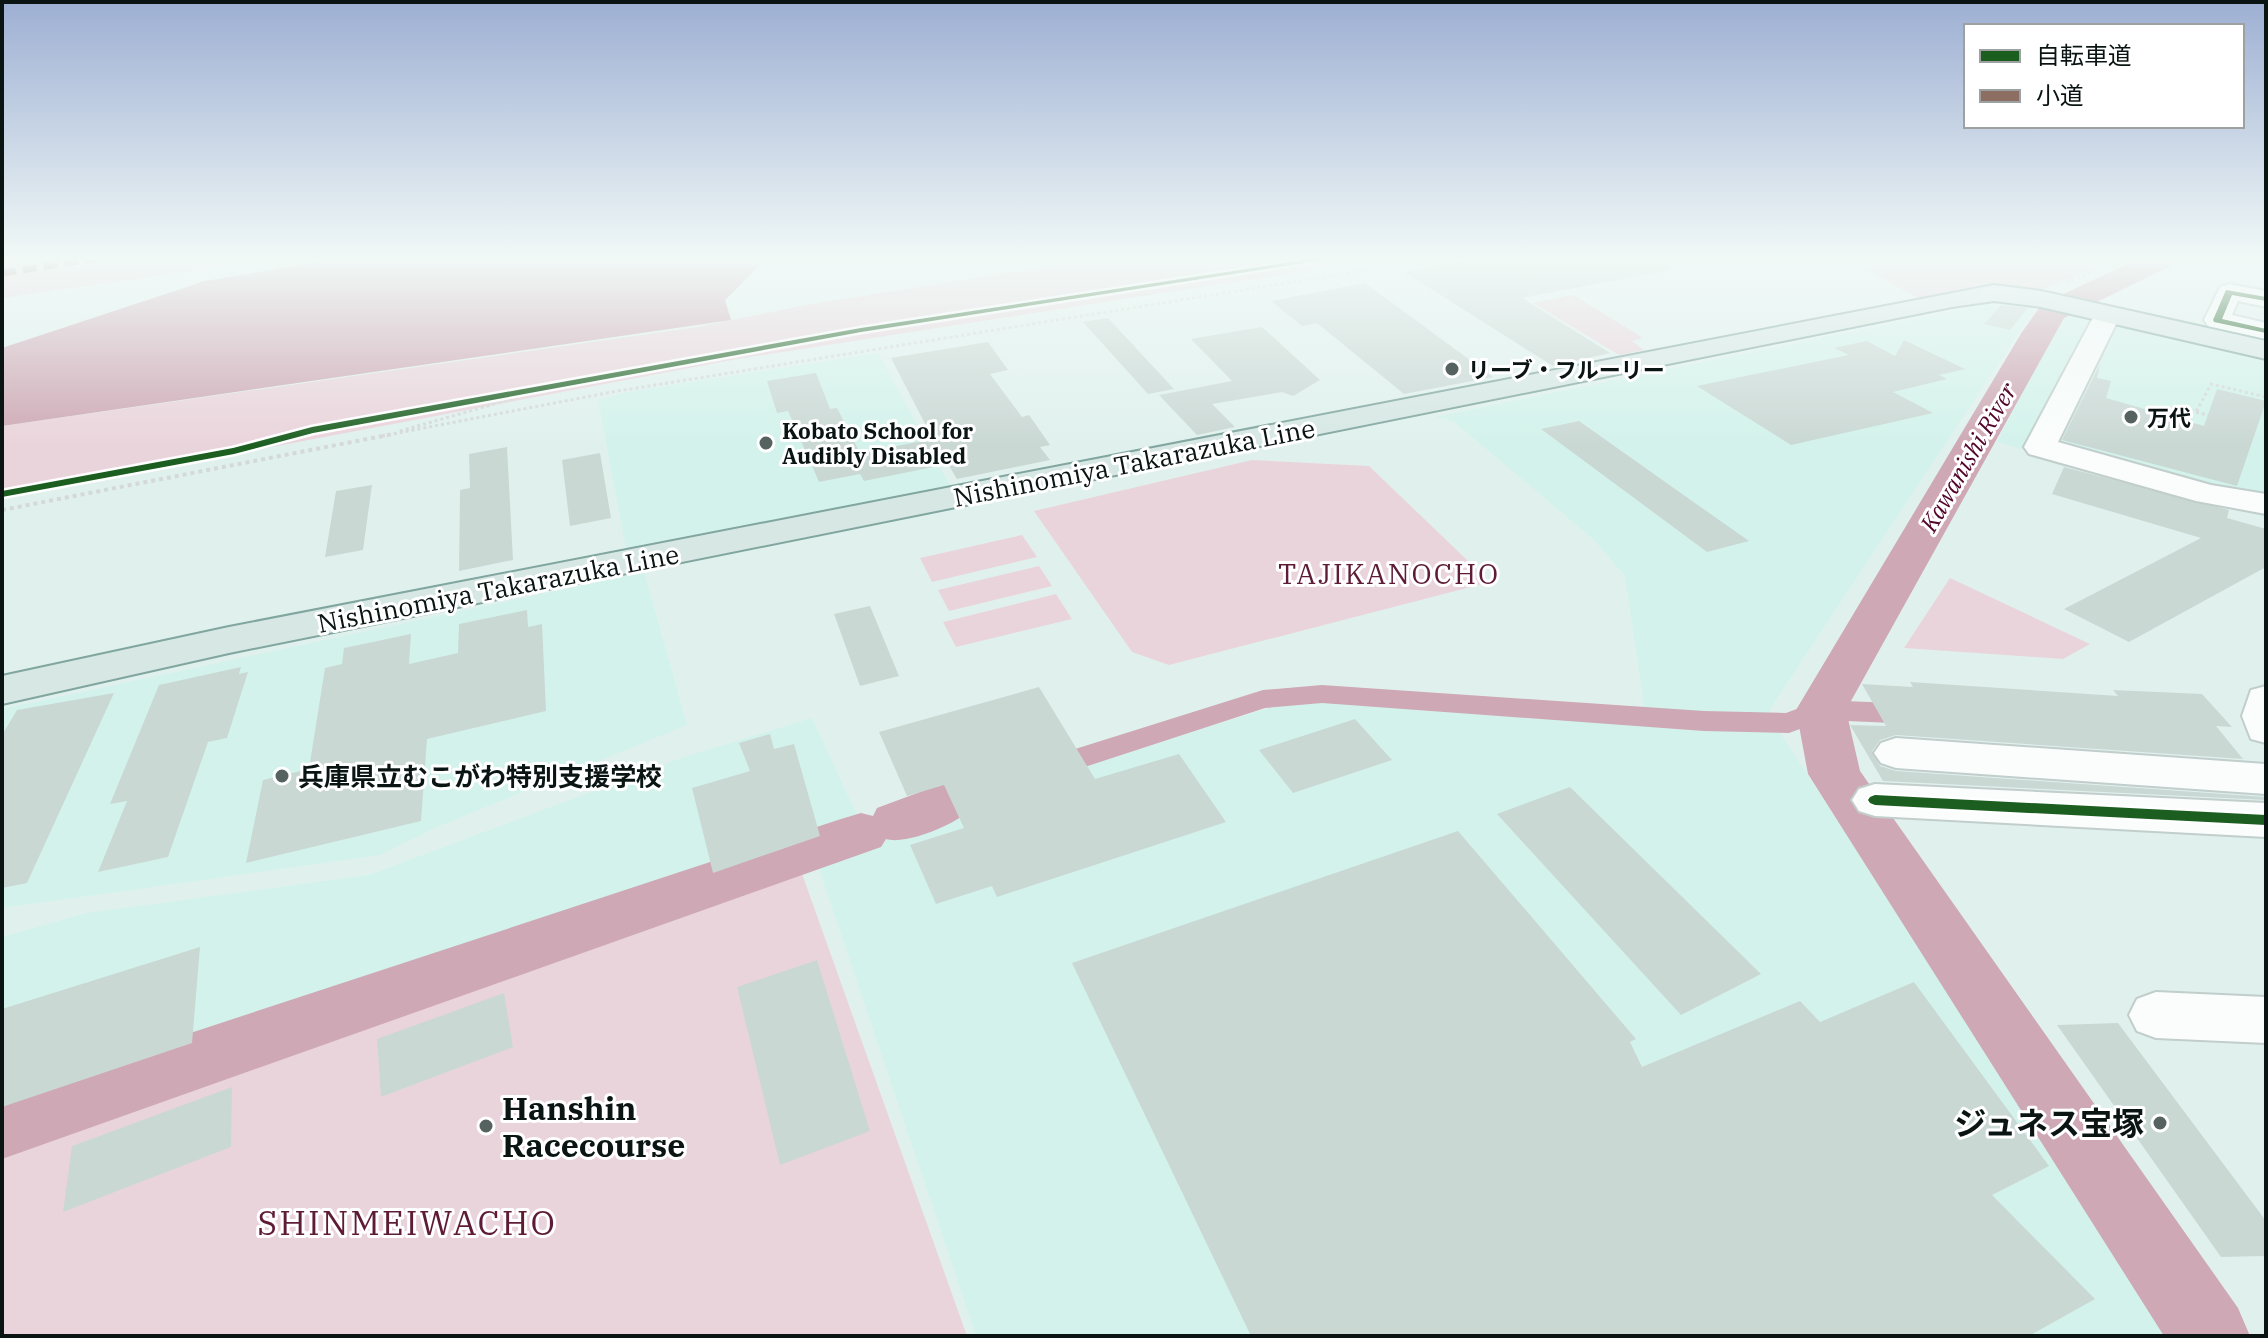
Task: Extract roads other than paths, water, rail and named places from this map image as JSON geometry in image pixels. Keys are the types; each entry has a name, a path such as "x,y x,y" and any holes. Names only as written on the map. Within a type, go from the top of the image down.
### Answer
{"main road":[{"name":"Nishinomiya Takarazuka Line","path":"2,690 229,640 1846,320"},
{"name":"Nishinomiya Takarazuka Line","path":"2162,320 2214,328 2266,350"}],"street":[{"path":"2092,320 2040,447 2208,494 2266,504"},
{"path":"2217,320 2214,328 2266,331"},
{"path":"2266,699 2263,716 2266,729"},
{"path":"1896,753 2266,779"},
{"path":"1875,800 2266,820"},
{"path":"2156,1015 2266,1020"}],"waterway":[{"name":"Kawanishi River","path":"2046,320 1821,710 1834,774 2210,1336"},
{"path":"1048,768 1263,699 1322,694 1704,721 1789,723 1821,710 1916,714"},
{"path":"897,822 955,798"},
{"path":"2,1127 861,833"}],"place":[{"name":"リーブ・フルーリー","path":"1452,369"},
{"name":"万代","path":"2131,417"},
{"name":"Kobato School for Audibly Disabled","path":"766,443"},
{"name":"兵庫県立むこがわ特別支援学校","path":"282,776"},
{"name":"ジュネス宝塚","path":"2160,1123"},
{"name":"Hanshin Racecourse","path":"486,1126"}],"district":[{"name":"TAJIKANOCHO","path":"1389,573"},
{"name":"SHINMEIWACHO","path":"407,1222"}]}
